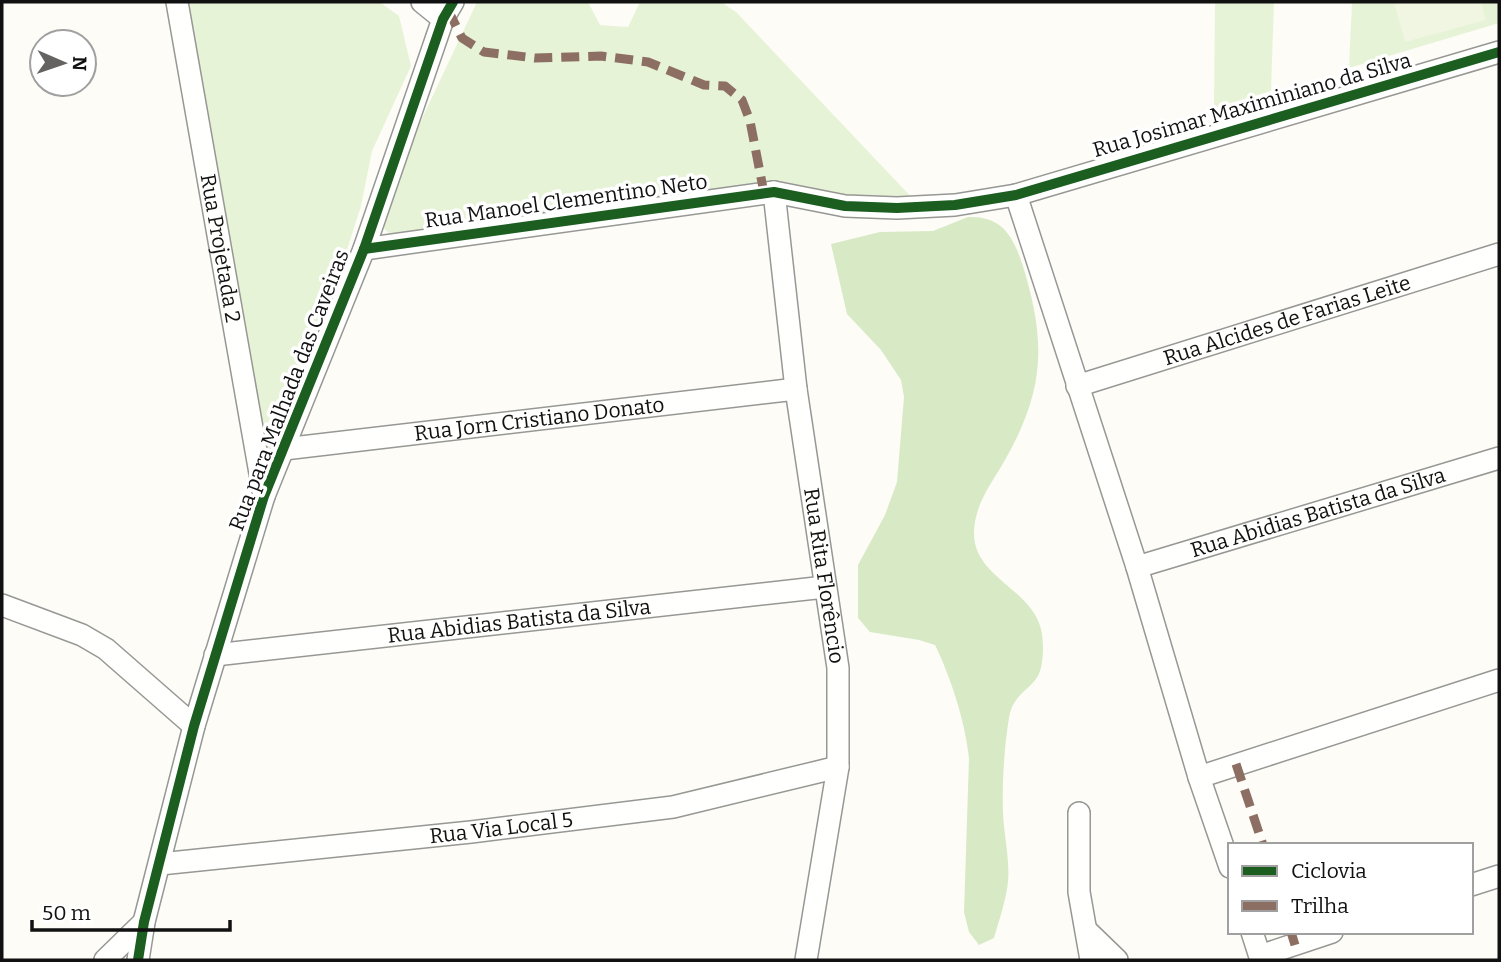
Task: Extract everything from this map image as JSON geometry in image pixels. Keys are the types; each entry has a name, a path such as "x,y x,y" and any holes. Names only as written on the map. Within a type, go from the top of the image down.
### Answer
{"street":[{"name":"Rua Projetada 2","path":"177,2 264,496"},
{"path":"422,2 448,11"},
{"name":"Rua para Malhada das Caveiras","path":"138,960 144,922 194,726 264,496 364,249 448,11"},
{"name":"Rua Josimar Maximiniano da Silva","path":"774,192 845,206 897,208 955,205 1016,195 1499,52"},
{"name":"Rua Manoel Clementino Neto","path":"364,249 774,192"},
{"name":"Rua Rita Florêncio","path":"774,192 796,389 838,668 838,766 806,960"},
{"path":"1016,195 1137,567 1199,777 1228,861"},
{"name":"Rua Alcides de Farias Leite","path":"1077,386 1499,254"},
{"name":"Rua Jorn Cristiano Donato","path":"284,449 796,389"},
{"name":"Rua Abidias Batista da Silva","path":"1137,567 1499,458"},
{"name":"Rua Abidias Batista da Silva","path":"215,655 825,587"},
{"path":"2,605 82,635 106,649 194,726"},
{"path":"1199,777 1499,680"},
{"name":"Rua Via Local 5","path":"160,864 471,832 673,807 838,766"},
{"path":"1079,813 1079,892 1091,960"},
{"path":"1473,884 1499,876"},
{"path":"106,960 144,922"},
{"path":"1087,931 1117,960"},
{"path":"1253,934 1261,958 1327,934"}],"green space":[{"path":"188,2 381,3 399,16 411,66 372,151 361,206 325,318 272,456 265,450"},
{"path":"477,2 588,2 600,25 628,27 640,2 721,2 736,12 916,202 855,202 772,186 394,237 382,227 410,144"},
{"path":"1215,2 1274,2 1271,91 1214,108"},
{"path":"1352,2 1499,2 1499,23 1349,68"},
{"path":"1394,2 1481,2 1486,20 1405,42"},
{"path":"968,217 997,223 1014,243 1030,291 1038,340 1035,386 1028,410 977,512 974,532 976,547 992,572 1026,603 1035,615 1041,629 1043,646 1038,676 1017,698 1009,718 1003,790 1008,882 994,938 979,945 969,932 964,912 969,758 952,686 935,645 870,632 858,618 858,565 885,515 897,482 904,397 901,380 881,350 847,314 831,244 880,232 933,231"}],"marked path":[{"path":"448,10 462,38 484,52 535,58 601,56 648,62 704,85 725,86 742,100 750,121 764,193"},
{"path":"1236,764 1262,843"},
{"path":"1292,934 1295,945"}],"cycle path":[{"path":"138,960 144,922 194,726 264,496 364,249 443,19 453,2"},
{"path":"364,249 774,192 845,206 897,208 955,205 1016,195 1499,52"}]}
